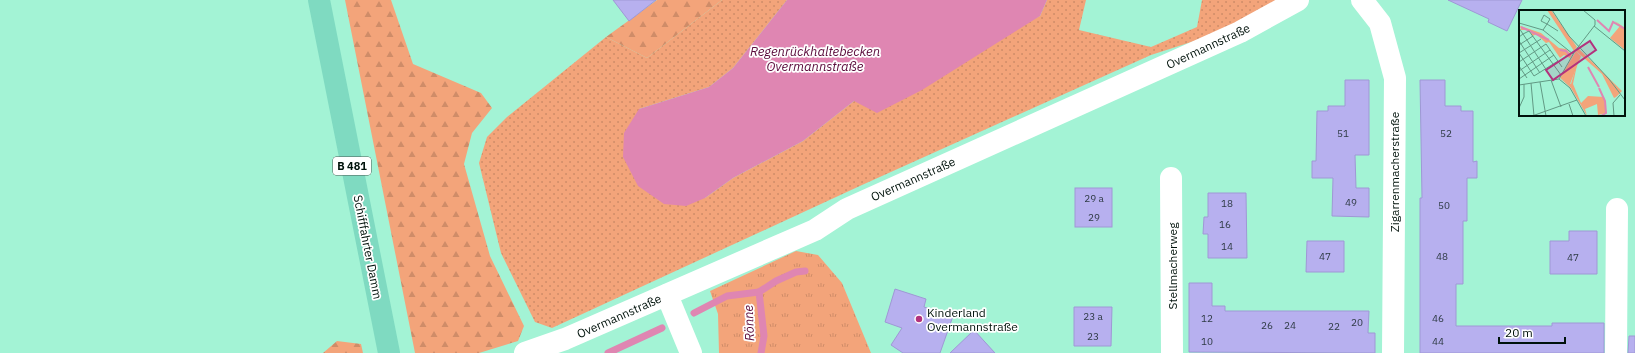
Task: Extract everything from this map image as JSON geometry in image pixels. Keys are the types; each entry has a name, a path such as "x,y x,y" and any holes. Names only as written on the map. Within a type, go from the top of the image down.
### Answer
{"main road":[{"name":"Schifffahrter Damm","path":"319,0 387,343"}],"street":[{"name":"Overmannstraße","path":"525,353 565,339 815,230 847,209 1240,32 1298,0"},
{"name":"Zigarrenmacherstraße","path":"1362,0 1380,23 1394,78 1394,353"},
{"name":"Stellmacherweg","path":"1171,178 1172,353"},
{"path":"1616,353 1617,209"},
{"path":"667,295 691,353"}],"green space":[{"path":"345,0 391,0 413,64 481,93 492,108 472,133 464,164 490,256 524,326 518,341 479,353 415,353"},
{"path":"657,0 722,0 647,58 606,37"},
{"path":"722,0 787,0 733,68 709,87 639,109 705,198 733,178 803,141 854,101 1040,16 1047,0 1086,0 1079,30 1151,47 1197,27 1202,0 1278,0 1210,36 1151,55 862,185 552,328 535,322 501,253 479,163 487,137 507,117 606,37 647,58"},
{"path":"796,251 818,255 842,283 871,353 719,353 718,314 710,291"},
{"path":"337,341 361,344 363,353 323,353"}],"water":[{"name":"Regenrückhaltebecken Overmannstraße","path":"787,0 1047,0 1040,16 922,90 877,113 854,101 803,141 733,178 705,198 686,206 664,204 638,186 623,157 624,133 639,109 709,87 733,68"}],"building":[{"path":"613,0 656,0 629,21"},
{"path":"1448,0 1522,0 1507,31 1488,22 1489,19"},
{"path":"1345,80 1369,80 1369,155 1355,155 1356,188 1369,188 1369,217 1332,216 1333,178 1312,178 1312,161 1316,161 1317,111 1328,111 1328,106 1345,106"},
{"path":"1420,80 1445,80 1445,106 1461,106 1461,111 1473,111 1473,162 1477,161 1477,178 1467,178 1467,221 1463,221 1463,284 1456,284 1456,326 1552,326 1552,323 1604,323 1604,353 1420,353 1420,198 1422,198"},
{"path":"1075,188 1112,188 1112,227 1075,227"},
{"path":"1208,193 1246,193 1247,258 1208,258 1208,234 1203,234 1204,217 1208,217"},
{"path":"1569,231 1597,231 1597,274 1550,274 1550,241 1569,241"},
{"path":"1307,241 1344,241 1344,272 1306,272"},
{"path":"1189,283 1212,283 1212,306 1225,306 1225,311 1369,311 1368,333 1375,333 1375,353 1189,352"},
{"name":"Kinderland Overmannstraße","path":"895,289 926,299 924,307 953,316 940,353 903,353 891,345 902,328 885,322"},
{"path":"1074,307 1112,307 1111,346 1074,346"},
{"path":"974,330 995,353 950,353"},
{"path":"1629,336 1635,336 1635,353 1628,353"}],"waterway":[{"name":"Rönne","path":"694,313 727,296 759,292 776,281 796,272 805,271"},
{"name":"Rönne","path":"759,292 764,336 761,353"},
{"name":"Rönne","path":"608,353 662,328"}],"place":[{"name":"Kinderland Overmannstraße","path":"919,319"}]}
